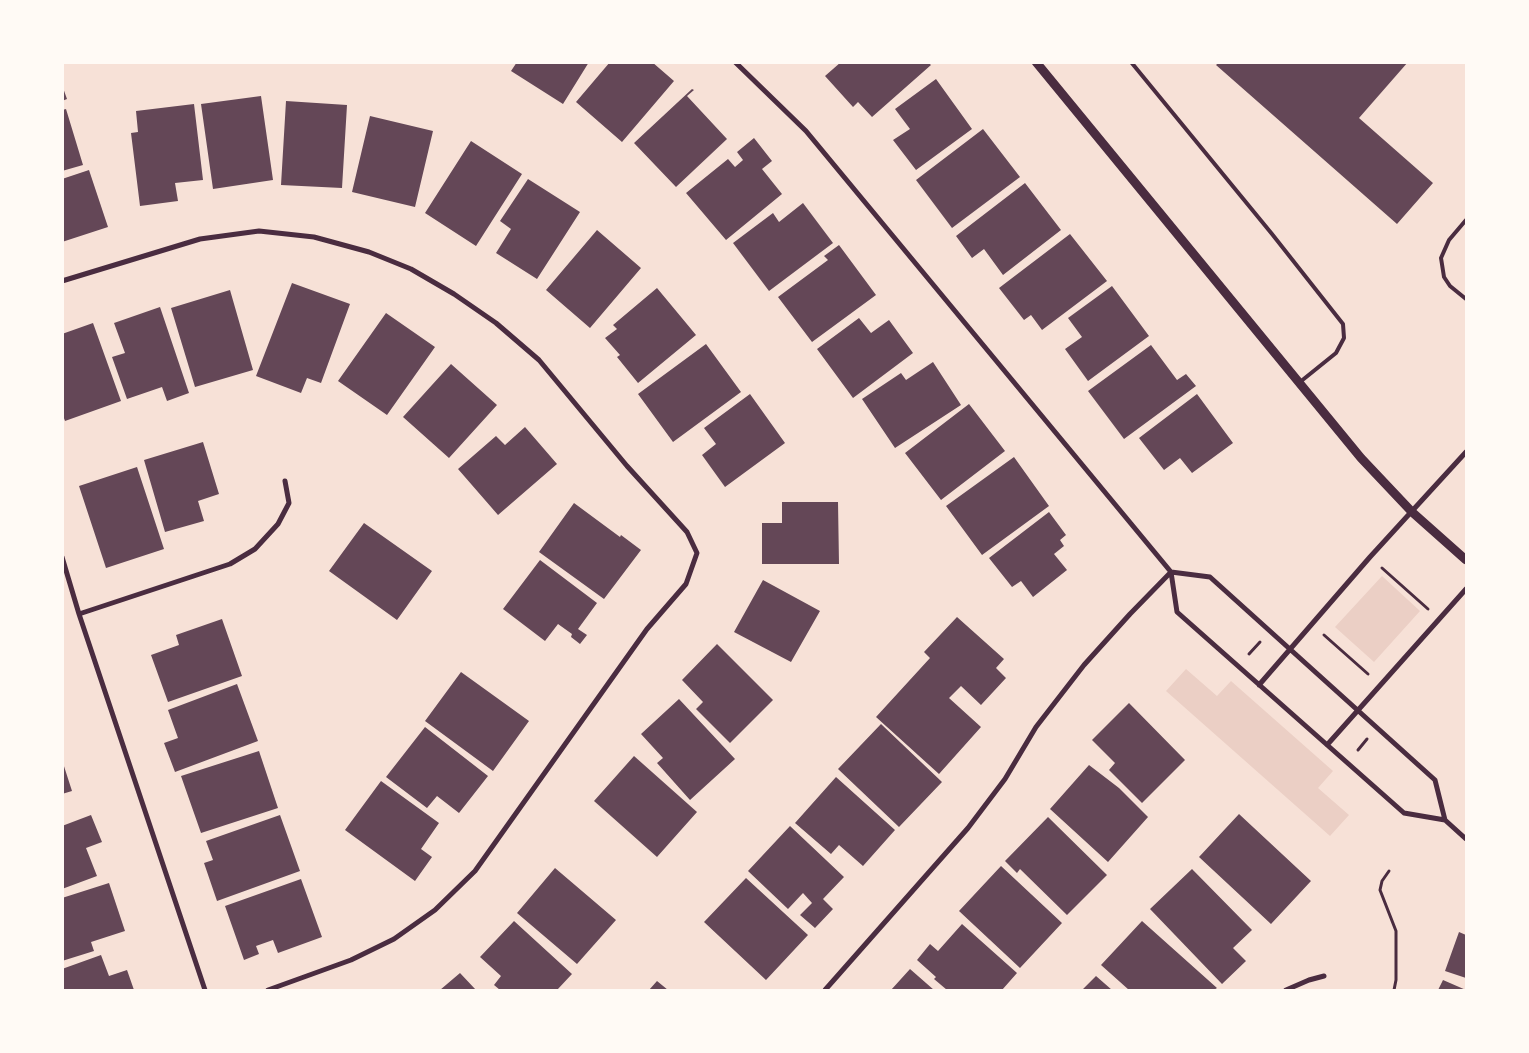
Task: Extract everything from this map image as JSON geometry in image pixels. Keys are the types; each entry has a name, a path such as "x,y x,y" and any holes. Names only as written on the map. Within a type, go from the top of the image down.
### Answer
{"street":[{"path":"735,62 806,131 1171,572 1177,612 1404,813 1445,820 1466,839"},
{"path":"1038,63 1361,458 1412,512 1466,560"},
{"path":"62,280 200,239 258,231 314,237 368,252 411,269 454,294 496,323 539,360 627,466 687,532 697,553 686,584 647,629 474,871 435,910 394,939 351,960 268,990"},
{"path":"1259,686 1370,557 1466,452"},
{"path":"79,614 230,564 255,549 278,524 289,503 285,481"},
{"path":"62,557 79,614 205,990"},
{"path":"1171,572 1210,577 1358,710 1435,780 1445,820"},
{"path":"825,990 968,828 1005,779 1036,727 1084,665 1171,572"},
{"path":"1327,745 1466,589"},
{"path":"1286,990 1324,976"}],"lane":[{"path":"1131,62 1278,241 1343,324 1344,338 1336,353 1298,383"},
{"path":"1466,220 1448,240 1441,258 1444,278 1450,286 1466,299"}],"path":[{"path":"1382,568 1428,609"},
{"path":"1324,635 1368,674"},
{"path":"1249,655 1260,641"},
{"path":"1358,750 1368,738"},
{"path":"1389,871 1382,881 1380,890 1396,931 1396,980 1394,990"}],"shaded area":[{"path":"1382,576 1420,611 1374,662 1335,627"},
{"path":"1186,669 1217,696 1231,681 1333,771 1318,788 1349,815 1330,836 1166,691"}],"building":[{"path":"517,62 589,62 563,104 511,71"},
{"path":"610,62 652,62 674,81 622,142 576,102"},
{"path":"841,62 928,62 931,65 872,117 858,102 853,107 825,76"},
{"path":"1219,62 1408,62 1359,118 1433,183 1397,224 1216,65"},
{"path":"936,79 972,129 916,170 893,140 910,129 895,109"},
{"path":"62,85 67,99 62,101"},
{"path":"692,89 694,90 687,96 727,139 676,187 634,143"},
{"path":"261,96 273,180 213,189 201,104"},
{"path":"286,101 347,105 342,188 281,185"},
{"path":"194,104 203,180 175,183 178,201 140,206 131,133 138,132 136,111"},
{"path":"66,109 83,165 62,171 62,110"},
{"path":"370,116 433,131 415,207 352,192"},
{"path":"983,129 1020,177 952,228 916,180"},
{"path":"754,138 772,161 762,169 782,194 726,240 686,193 728,159 735,167 743,160 737,152"},
{"path":"471,141 522,174 476,246 425,213"},
{"path":"89,170 108,227 62,242 62,179"},
{"path":"528,179 580,212 537,279 496,253 511,229 500,221"},
{"path":"1025,183 1061,230 1003,275 984,249 972,258 956,236"},
{"path":"803,203 833,243 769,291 733,243 773,213 779,222"},
{"path":"597,230 641,268 590,328 546,290"},
{"path":"1070,234 1107,281 1042,330 1031,315 1024,320 999,288"},
{"path":"839,245 876,295 812,342 778,297 828,260 824,256"},
{"path":"292,283 350,304 321,383 307,378 301,393 256,376"},
{"path":"1112,286 1149,336 1088,381 1065,349 1082,337 1068,318"},
{"path":"657,288 696,335 638,383 617,357 620,355 605,338 617,329 613,325"},
{"path":"230,290 253,370 195,387 171,308"},
{"path":"160,307 189,393 167,401 162,387 127,399 112,357 125,353 114,323"},
{"path":"386,313 435,347 387,415 338,381"},
{"path":"859,318 871,333 889,320 913,353 853,398 817,349"},
{"path":"93,323 121,401 65,421 62,413 62,334"},
{"path":"706,344 741,392 673,442 638,394"},
{"path":"1151,345 1177,380 1186,374 1196,386 1124,439 1088,391"},
{"path":"933,362 961,405 895,448 862,399 901,373 906,380"},
{"path":"451,364 497,405 449,458 403,417"},
{"path":"750,394 785,443 725,487 702,455 716,444 704,428"},
{"path":"1197,394 1233,443 1192,473 1180,458 1164,470 1139,438"},
{"path":"969,404 1005,451 941,500 905,453"},
{"path":"525,427 557,464 498,515 458,469 496,436 505,445"},
{"path":"203,442 219,494 198,501 204,521 165,532 144,460"},
{"path":"1014,457 1049,506 982,555 946,506"},
{"path":"137,467 164,549 106,568 79,486"},
{"path":"782,502 838,502 839,564 762,564 762,523 782,523"},
{"path":"574,503 641,550 604,599 539,552"},
{"path":"1049,512 1066,535 1060,540 1064,546 1054,554 1067,570 1033,597 1021,581 1012,587 989,558"},
{"path":"364,523 432,571 397,620 329,571"},
{"path":"540,560 597,603 578,629 587,635 580,644 571,637 572,634 558,624 545,641 503,609"},
{"path":"763,580 820,611 791,662 734,632"},
{"path":"957,617 1004,659 996,668 1006,678 981,705 961,686 949,698 981,727 939,774 876,717 930,658 924,652"},
{"path":"222,619 242,676 168,702 151,655 179,645 176,635"},
{"path":"717,644 773,700 730,743 696,709 703,702 682,680"},
{"path":"461,672 529,721 493,771 425,721"},
{"path":"237,684 258,741 175,772 164,743 178,738 168,710"},
{"path":"679,699 735,759 690,800 657,763 663,758 641,734"},
{"path":"1129,703 1185,760 1142,803 1109,770 1115,763 1092,740"},
{"path":"881,724 942,782 899,827 838,769"},
{"path":"425,727 488,776 459,813 437,796 427,808 386,777"},
{"path":"259,751 278,808 201,833 181,776"},
{"path":"634,756 697,812 657,857 594,801"},
{"path":"62,760 72,791 62,794"},
{"path":"1089,765 1119,788 1148,817 1108,862 1050,809"},
{"path":"836,777 895,830 863,866 839,845 831,854 795,823"},
{"path":"381,781 439,823 421,849 432,857 415,881 345,830"},
{"path":"1239,814 1311,881 1271,924 1199,857"},
{"path":"91,815 102,842 86,848 97,876 62,889 62,826"},
{"path":"280,815 300,871 217,901 204,863 213,860 206,841"},
{"path":"1048,817 1107,875 1067,915 1020,869 1017,873 1005,861"},
{"path":"790,826 844,877 823,899 833,909 815,928 800,915 812,903 803,893 788,909 748,871"},
{"path":"1001,866 1062,923 1020,968 959,911"},
{"path":"555,868 616,920 577,964 517,913"},
{"path":"1192,869 1252,930 1233,948 1246,961 1222,984 1150,909"},
{"path":"746,878 808,935 766,980 704,922"},
{"path":"301,879 322,937 278,953 273,940 256,946 259,954 244,960 225,906"},
{"path":"109,883 125,931 91,942 94,951 62,961 62,898"},
{"path":"514,921 572,974 557,990 500,990 494,985 501,976 480,957"},
{"path":"1142,921 1217,988 1214,990 1129,990 1101,965"},
{"path":"962,924 1017,973 1002,990 947,990 917,960 930,944 938,951"},
{"path":"1459,932 1466,935 1466,978 1445,971"},
{"path":"101,955 109,976 127,970 134,990 62,990 62,969"},
{"path":"910,969 934,990 891,990"},
{"path":"460,973 476,990 440,990"},
{"path":"1096,976 1112,990 1082,990"},
{"path":"1443,980 1466,990 1438,990"},
{"path":"657,981 668,990 649,990"}]}
